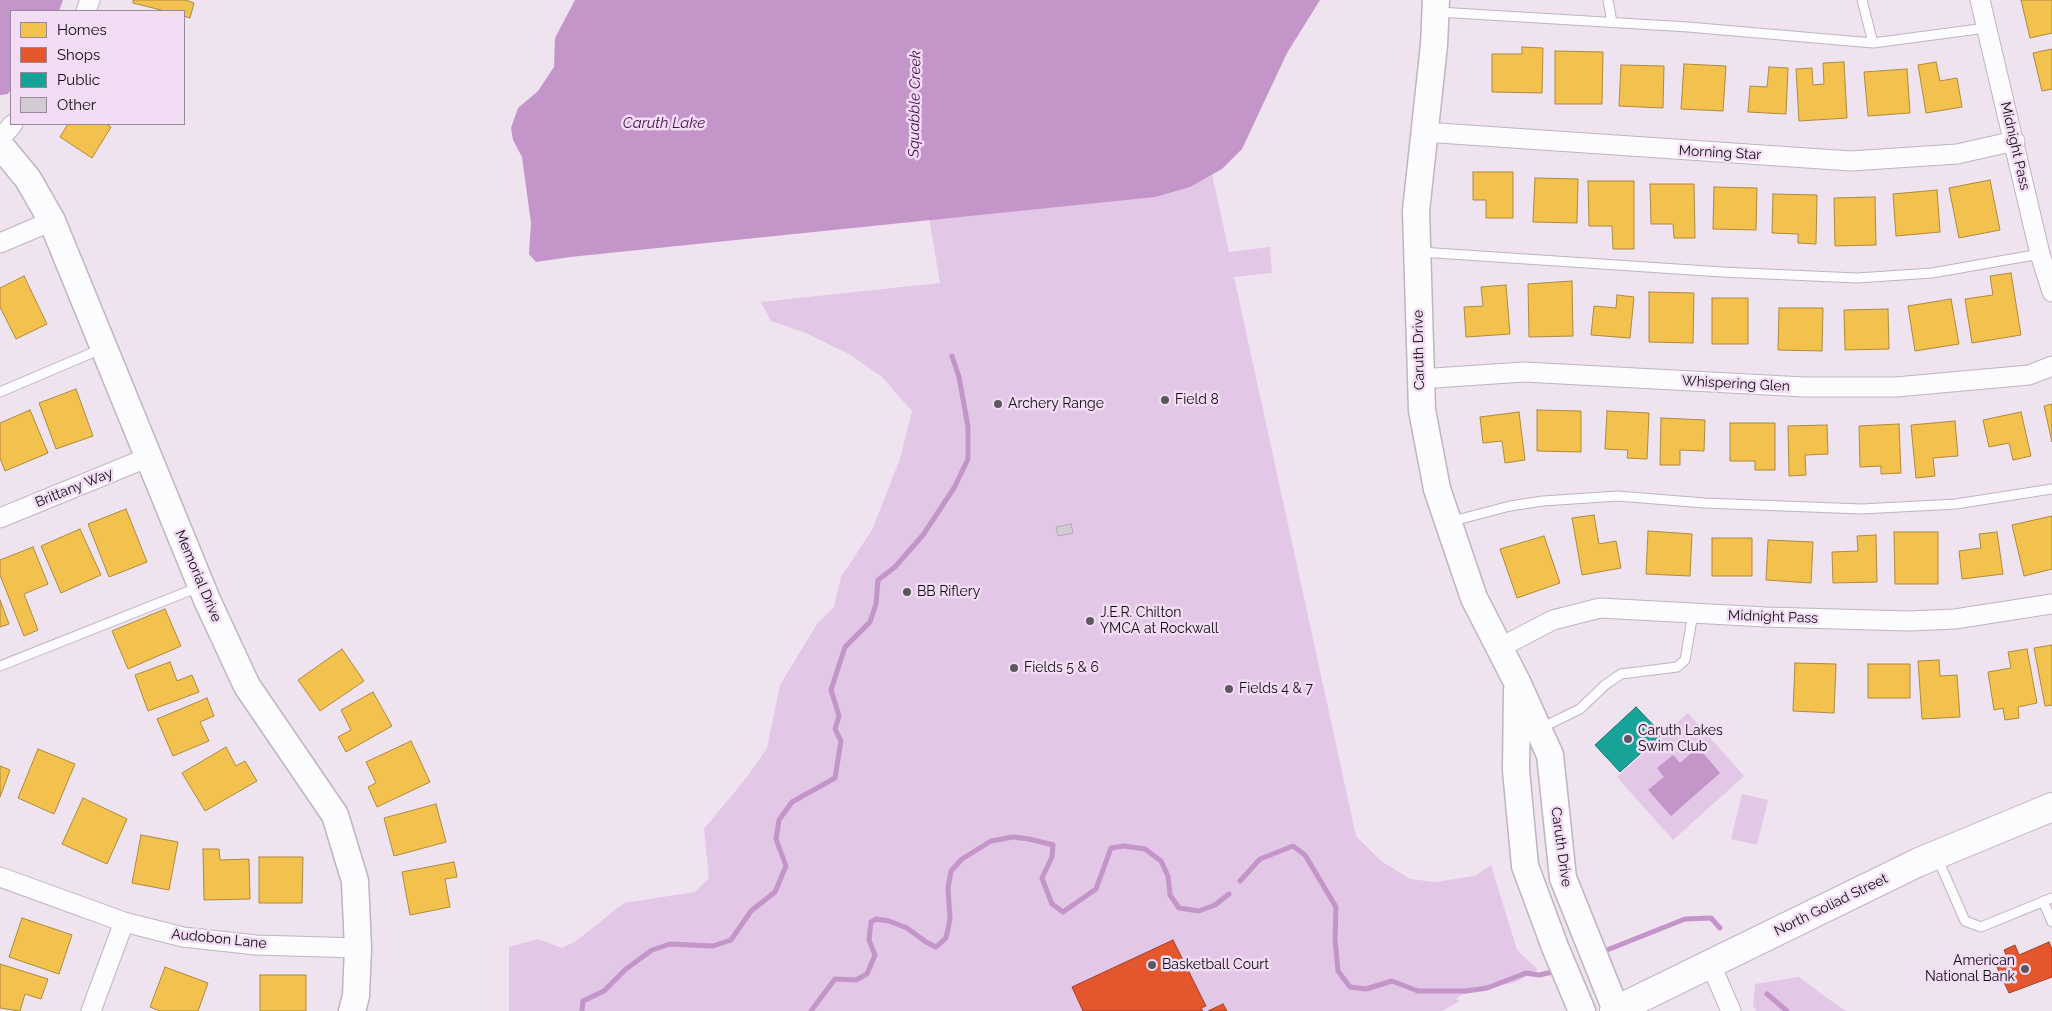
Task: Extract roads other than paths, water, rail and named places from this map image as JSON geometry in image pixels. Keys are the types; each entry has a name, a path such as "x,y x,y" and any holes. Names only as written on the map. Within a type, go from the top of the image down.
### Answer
{"main road":[{"name":"North Goliad Street","path":"1615,1011 1936,855 2052,807"}],"street":[{"name":"Midnight Pass","path":"1980,0 2015,141 2040,254 2052,292"},
{"name":"Caruth Drive","path":"1436,6 1416,211 1419,379 1432,469 1448,523 1474,598 1518,682 1550,755 1563,878 1615,1011"},
{"path":"0,139 12,125"},
{"name":"Morning Star","path":"1424,132 1851,161 1957,154 2015,141"},
{"name":"Memorial Drive","path":"0,145 28,179 52,221 202,586 247,686 335,814 355,881 358,948 356,996 352,1011"},
{"path":"0,243 52,221"},
{"name":"Whispering Glen","path":"1419,379 1524,372 1794,386 1896,387 2029,375 2052,366"},
{"name":"Brittany Way","path":"0,518 149,458"},
{"name":"Midnight Pass","path":"1501,647 1552,620 1600,608 1909,621 1955,619 2052,604"},
{"name":"Caruth Drive","path":"1518,682 1516,770 1525,866 1555,947 1582,1011"},
{"name":"Audobon Lane","path":"0,877 124,922 182,937 256,944 358,948"},
{"path":"91,1011 124,922"},
{"path":"1711,965 1731,1011"}],"lane":[{"path":"1608,0 1612,22"},
{"path":"1862,0 1873,43"},
{"path":"1436,6 1873,43 1986,28"},
{"path":"1418,252 1722,272 1857,278 1932,273 2040,254"},
{"path":"0,392 104,348"},
{"path":"1448,523 1510,506 1543,501 1618,496 1704,503 1862,509 1956,504 2052,489"},
{"path":"0,666 202,586"},
{"path":"1538,729 1580,709 1621,674 1677,667 1685,660 1693,613"},
{"path":"1936,855 1965,921 1981,927 2048,900 2052,922"}],"water":[{"path":"0,0 63,0 59,10 10,10 10,91 8,94 0,95"},
{"name":"Caruth Lake","path":"575,0 1320,0 1287,53 1242,149 1222,169 1190,187 1155,197 536,262 529,254 531,223 522,157 513,140 511,128 518,108 538,91 554,67 555,38"},
{"path":"1698,747 1720,773 1671,816 1648,790 1664,777 1657,768 1673,755 1680,763"}],"waterway":[{"name":"Squabble Creek","path":"582,1011 583,1001 604,991 626,969 652,950 670,944 713,946 731,940 751,911 775,892 786,866 776,839 779,820 792,802 835,778 841,741 835,729 839,716 831,690 845,647 870,622 876,604 878,580 895,567 923,535 954,488 968,459 968,427 959,377 952,356"},
{"path":"811,1011 835,979 856,980 867,974 875,955 869,940 871,922 876,919 889,921 907,928 936,947 946,938 950,919 948,888 951,871 962,859 991,841 1013,837 1053,845 1052,857 1042,878 1052,904 1063,912 1096,889 1111,848 1124,846 1145,849 1161,861 1168,876 1170,895 1179,908 1199,911 1215,905 1229,894"},
{"path":"1240,881 1260,859 1293,846 1305,855 1336,907 1335,939 1338,971 1350,987 1366,989 1392,981 1418,991 1466,991 1487,988 1526,973 1539,975 1557,971"},
{"path":"1602,952 1685,919 1711,918 1720,928"},
{"path":"1767,994 1787,1011"}],"place":[{"name":"Field 8","path":"1165,400"},
{"name":"Archery Range","path":"998,404"},
{"name":"BB Riflery","path":"907,592"},
{"name":"J.E.R. Chilton YMCA at Rockwall","path":"1090,621"},
{"name":"Fields 5 & 6","path":"1014,668"},
{"name":"Fields 4 & 7","path":"1229,689"},
{"name":"Caruth Lakes Swim Club","path":"1628,739"},
{"name":"Basketball Court","path":"1152,965"},
{"name":"American National Bank","path":"2025,969"}]}
